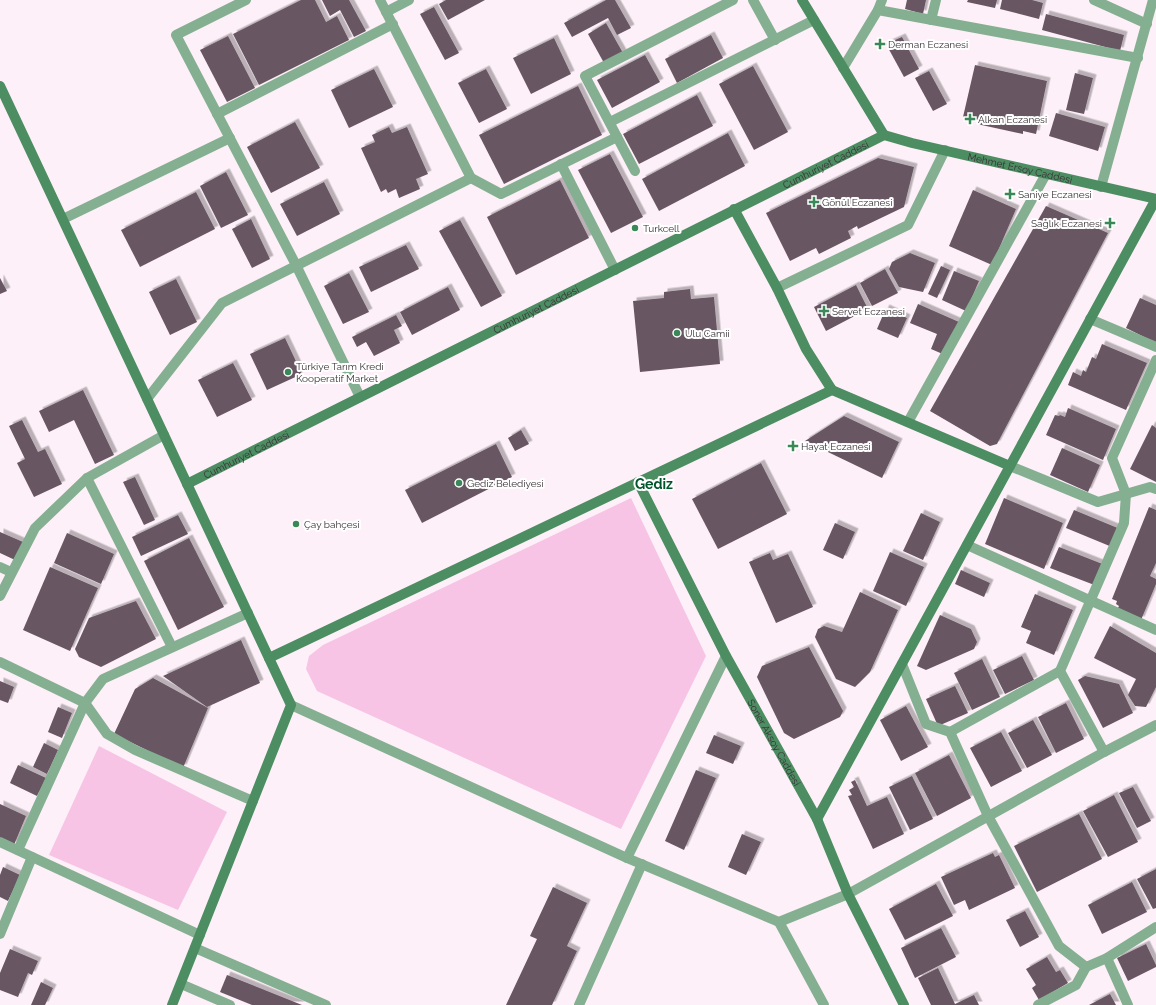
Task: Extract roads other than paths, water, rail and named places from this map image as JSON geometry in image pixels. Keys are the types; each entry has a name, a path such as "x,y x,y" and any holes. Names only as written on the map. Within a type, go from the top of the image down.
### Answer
{"street":[{"path":"246,0 176,35 296,265 360,397"},
{"path":"380,0 471,178 501,194 617,137"},
{"path":"386,12 409,0"},
{"path":"635,171 586,76 733,0"},
{"path":"753,0 775,40"},
{"path":"802,0 884,135"},
{"path":"843,68 878,10 882,0"},
{"path":"930,20 936,0"},
{"path":"1094,0 1147,24"},
{"path":"1101,186 1153,0"},
{"path":"878,10 1138,58"},
{"path":"610,122 814,20"},
{"path":"217,114 393,24"},
{"path":"0,86 291,706 627,858 779,922 824,1005"},
{"name":"Mehmet Ersoy Caddesi","path":"884,135 1156,199"},
{"name":"Cumhuriyet Caddesi","path":"187,484 884,135"},
{"path":"63,219 230,138"},
{"path":"777,288 908,225 945,150"},
{"path":"561,164 615,270"},
{"path":"908,422 1046,174"},
{"path":"147,398 222,303 471,178"},
{"path":"817,819 1156,199"},
{"path":"734,210 777,288 806,349 832,390 1098,502 1150,487 1156,489"},
{"path":"1090,319 1156,347"},
{"path":"950,732 1060,671 1124,523 1126,494 1112,458 1156,360"},
{"path":"269,658 832,390"},
{"path":"0,596 11,572 35,528 87,478 164,435"},
{"path":"87,478 172,647"},
{"name":"Soner Aksoy Caddesi","path":"638,482 726,656 817,819 848,894 904,1005"},
{"path":"967,545 1156,630"},
{"path":"0,567 11,572"},
{"path":"18,850 85,703 103,679 248,613"},
{"path":"627,858 726,656"},
{"path":"0,662 85,703 107,734 135,750 253,801"},
{"path":"902,664 926,724 950,732 988,816 1059,946 1086,967"},
{"path":"1060,671 1104,752"},
{"path":"172,1005 291,706"},
{"path":"779,922 848,894 1104,752 1156,725"},
{"path":"0,842 200,935"},
{"path":"0,934 32,856"},
{"path":"579,1005 642,864"},
{"path":"1038,1005 1076,985 1086,967 1107,958 1156,927"},
{"path":"195,948 326,1005"},
{"path":"1107,958 1128,1005"},
{"path":"181,984 230,1005"}],"place":[{"name":"Derman Eczanesi","path":"880,44"},
{"name":"Alkan Eczanesi","path":"970,119"},
{"name":"Saniye Eczanesi","path":"1010,194"},
{"name":"Gönül Eczanesi","path":"814,202"},
{"name":"Sağlık Eczanesi","path":"1110,223"},
{"name":"Turkcell","path":"635,228"},
{"name":"Servet Eczanesi","path":"824,311"},
{"name":"Ulu Camii","path":"677,333"},
{"name":"Türkiye Tarım Kredi Kooperatif Market","path":"288,372"},
{"name":"Hayat Eczanesi","path":"793,446"},
{"name":"Gediz Belediyesi","path":"459,483"},
{"name":"Çay bahçesi","path":"296,524"}],"district":[{"name":"Gediz","path":"654,484"}]}
